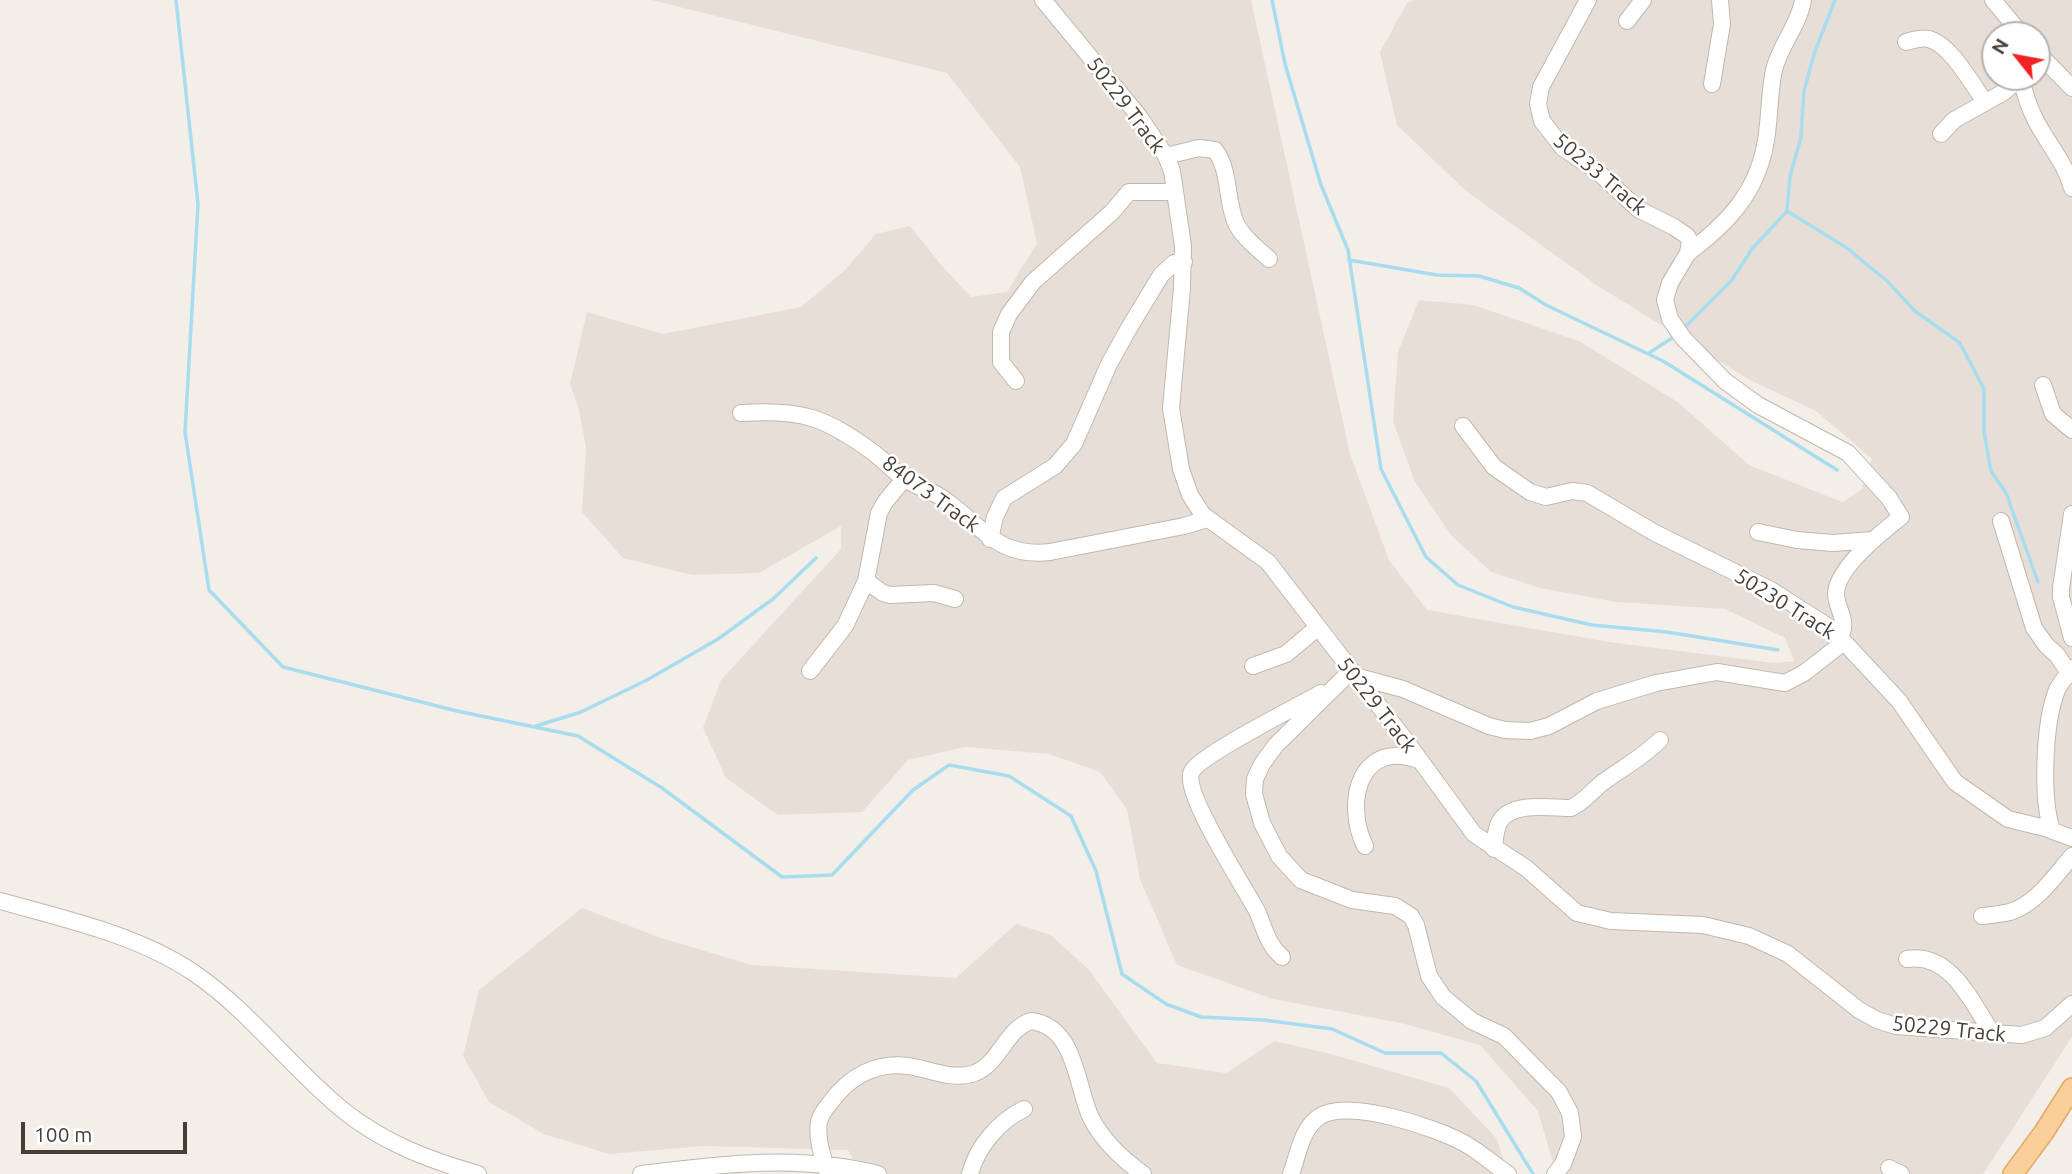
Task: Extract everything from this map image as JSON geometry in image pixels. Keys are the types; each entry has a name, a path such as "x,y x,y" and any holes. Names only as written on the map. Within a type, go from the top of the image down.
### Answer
{"main road":[{"path":"2013,1174 2072,1088"}],"street":[{"name":"50229 Track","path":"1044,0 1138,115 1166,156 1172,171 1184,262 1172,383 1172,421 1181,469 1195,504 1207,519 1262,557 1421,761 1474,834 1525,868 1569,907 1584,916 1624,922 1703,925 1737,932 1788,954 1850,1004 1883,1023 1910,1029 2014,1035 2035,1032 2059,1018 2072,1004"},
{"name":"50233 Track","path":"1588,0 1541,87 1538,104 1542,121 1563,148 1597,171 1638,209 1683,232 1690,241 1688,253"},
{"path":"1627,21 1643,0"},
{"path":"1712,84 1722,24 1720,0"},
{"path":"1282,957 1272,948 1257,912 1213,834 1194,793 1190,776 1194,769 1222,748 1353,673 1403,689 1489,726 1530,731 1549,726 1597,701 1656,683 1717,672 1786,683 1804,673 1842,639 1844,623 1837,601 1837,588 1847,569 1873,540 1901,517 1882,489 1848,453 1758,405 1725,381 1683,338 1670,318 1665,300 1670,283 1688,253 1717,232 1747,195 1766,140 1775,67 1781,48 1796,24 1803,0"},
{"path":"1993,0 2010,21"},
{"path":"1906,42 1928,39 1943,48 1952,56 1985,102"},
{"path":"2051,66 2072,88"},
{"path":"1941,135 1954,120 2005,91"},
{"path":"2024,91 2036,120 2065,167 2072,188"},
{"path":"1166,156 1199,148 1212,148 1218,152 1236,223 1269,259"},
{"path":"1016,381 1001,362 1001,332 1009,314 1033,282 1100,223 1129,192 1175,192"},
{"path":"990,539 995,517 1004,498 1055,466 1074,444 1109,364 1161,275 1174,263 1184,262"},
{"path":"2043,385 2053,414 2072,430"},
{"name":"84073 Track","path":"741,413 766,411 813,417 876,455 904,479 943,498 975,523 990,539 1017,552 1035,554 1184,526 1207,519"},
{"name":"50230 Track","path":"1463,426 1494,467 1530,492 1546,497 1572,491 1587,493 1655,533 1771,590 1842,639 1899,701 1955,782 2008,819 2072,838"},
{"path":"810,671 845,626 866,581 879,513 904,479"},
{"path":"2072,514 2061,597 2072,638"},
{"path":"2001,521 2034,628 2071,671 2057,691 2050,720 2046,806 2052,830"},
{"path":"1758,531 1797,540 1833,543 1873,540"},
{"path":"866,581 890,595 934,593 955,598"},
{"path":"1253,666 1286,654 1317,628"},
{"path":"1337,684 1262,764 1255,779 1254,794 1262,823 1279,856 1301,880 1348,899 1395,906 1411,916 1416,925 1429,976 1443,996 1472,1021 1504,1036 1559,1092 1570,1113 1573,1137 1563,1164 1555,1174"},
{"path":"1494,849 1496,829 1507,813 1528,808 1571,808 1578,805 1599,785 1644,755 1660,740"},
{"path":"1365,846 1356,822 1355,805 1356,788 1364,773 1386,757 1399,754 1421,761"},
{"path":"1982,916 2011,912 2022,906 2036,896 2072,856"},
{"path":"0,901 118,936 175,961 229,999 345,1112 381,1137 410,1152 478,1174"},
{"path":"1907,959 1926,958 1945,969 1969,996 1993,1034"},
{"path":"826,1169 821,1150 819,1122 834,1098 859,1075 888,1066 972,1074 990,1063 1018,1029 1031,1021 1044,1024 1058,1035 1073,1061 1091,1118 1114,1150 1143,1174"},
{"path":"970,1174 975,1158 1000,1124 1024,1109"},
{"path":"1291,1174 1312,1122 1326,1113 1341,1110 1375,1114 1453,1138 1477,1151 1508,1174"},
{"path":"641,1174 750,1162 799,1161 826,1169 851,1167 878,1174"}],"shaded area":[{"path":"651,0 1251,0 1350,454 1389,560 1427,610 1609,642 1774,663 1794,661 1785,638 1725,609 1616,602 1540,588 1491,572 1451,535 1414,480 1393,421 1398,352 1419,300 1474,305 1581,342 1679,403 1749,465 1842,502 1861,490 1872,459 1816,411 1750,380 1598,286 1466,191 1397,125 1380,52 1407,3 1414,0 2072,0 2072,1037 1983,1174 1556,1174 1538,1111 1480,1045 1401,1023 1273,999 1177,965 1140,879 1127,809 1100,772 1049,754 965,747 908,760 862,812 778,815 726,778 703,728 721,680 841,549 841,526 759,573 692,575 623,558 582,512 586,448 579,409 570,384 587,312 663,334 801,307 844,271 876,234 910,226 971,297 1007,292 1037,243 1020,167 947,73"},
{"path":"582,908 661,938 752,965 956,978 1016,924 1051,935 1089,970 1157,1063 1226,1073 1274,1041 1327,1053 1449,1088 1497,1139 1508,1174 862,1174 848,1150 704,1146 609,1154 544,1134 489,1102 463,1056 479,990"}],"waterway":[{"path":"176,0 198,204 185,432 209,590 283,667 457,711 578,736 662,788 782,877 832,875 913,790 949,765 1009,776 1071,816 1096,871 1122,974 1166,1004 1201,1017 1264,1020 1332,1029 1385,1053 1441,1053 1476,1081 1533,1174"},
{"path":"1272,0 1285,64 1321,185 1348,250 1381,469 1426,557 1458,585 1513,607 1592,625 1667,632 1778,650"},
{"path":"1683,329 1732,280 1752,249 1787,211 1790,177 1801,137 1804,91 1814,54 1835,0"},
{"path":"1787,211 1847,248 1887,281 1915,311 1960,343 1984,389 1984,432 1991,471 2006,493 2038,582"},
{"path":"1349,260 1437,275 1479,276 1519,288 1546,305 1663,361 1837,470"},
{"path":"1649,353 1675,336"},
{"path":"536,726 581,712 647,680 718,639 773,599 816,558"}]}
